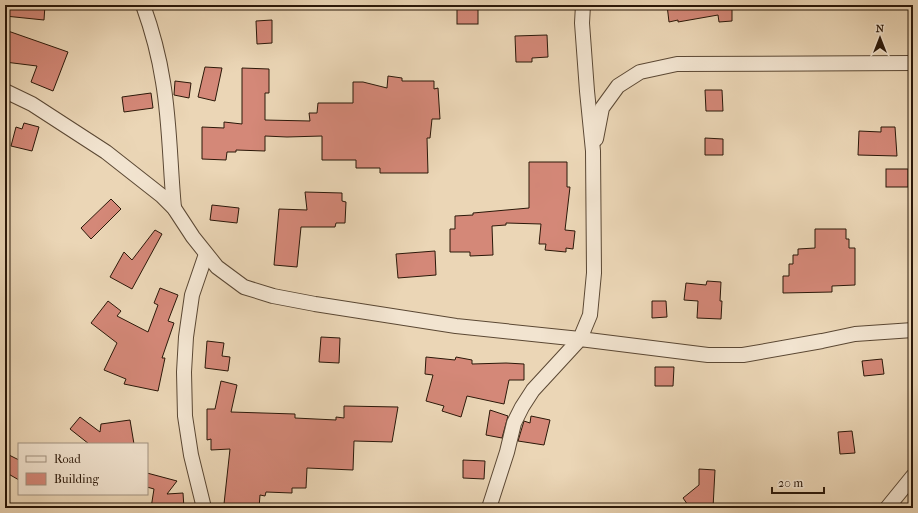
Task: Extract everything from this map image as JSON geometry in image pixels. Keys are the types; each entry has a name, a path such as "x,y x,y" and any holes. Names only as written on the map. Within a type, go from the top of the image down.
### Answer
{"street":[{"path":"143,5 153,36 164,82 174,208"},
{"path":"489,508 507,452 514,423 522,407 533,390 580,339 590,315 594,273 593,151 587,91 582,5"},
{"path":"593,151 602,108 618,86 640,72 677,64 913,63"},
{"path":"5,90 32,104 106,152 162,196 174,208 193,238 217,267 244,287 273,296 456,326 580,339 708,355 743,355 855,334 913,330"},
{"path":"204,508 191,454 185,416 184,372 186,337 192,295 206,254"},
{"path":"887,508 913,476"}],"building":[{"path":"5,5 45,5 44,20 5,16"},
{"path":"667,5 732,5 732,21 719,22 718,15 678,22 678,20 669,22"},
{"path":"457,8 478,8 478,24 457,24"},
{"path":"272,20 272,43 257,44 256,21"},
{"path":"8,31 68,52 53,91 31,82 37,66 5,62 5,41 7,41"},
{"path":"547,35 548,57 532,58 532,62 516,62 515,36"},
{"path":"205,67 222,68 215,101 198,97"},
{"path":"242,68 269,69 269,93 265,93 265,120 310,121 309,113 317,113 318,103 353,103 353,82 363,82 387,88 388,76 402,78 402,81 434,81 434,89 438,88 440,119 432,119 430,138 427,138 428,173 380,173 380,168 356,168 356,160 322,160 322,136 265,136 265,151 236,150 236,152 227,152 226,160 202,159 202,127 224,128 224,122 242,124"},
{"path":"175,81 191,83 189,98 174,95"},
{"path":"705,90 722,90 723,111 706,111"},
{"path":"151,93 153,108 124,112 122,97"},
{"path":"24,123 39,127 32,151 11,146 16,127 22,129"},
{"path":"881,127 895,127 897,156 858,155 859,131 881,132"},
{"path":"705,138 723,139 723,155 705,155"},
{"path":"529,162 567,162 567,187 570,187 565,230 575,231 573,249 566,248 566,252 545,250 546,244 539,244 541,224 506,223 506,225 492,226 493,255 470,256 470,252 450,252 450,229 455,229 455,216 529,208"},
{"path":"886,169 908,169 908,187 886,187"},
{"path":"305,192 342,193 342,201 346,202 345,223 336,223 335,227 301,227 297,267 274,265 279,209 307,210"},
{"path":"111,199 121,209 91,239 81,228"},
{"path":"212,205 239,208 237,223 210,220"},
{"path":"815,229 846,229 846,239 849,239 849,248 855,248 855,285 832,286 832,292 783,293 783,276 789,276 789,264 793,264 793,255 798,255 798,249 815,248"},
{"path":"155,230 162,234 132,289 110,277 124,252 132,260"},
{"path":"435,251 436,275 398,278 396,254"},
{"path":"707,281 721,282 721,319 697,318 698,301 684,300 686,283 706,285"},
{"path":"160,288 178,295 168,321 174,323 162,358 165,358 158,391 124,384 126,379 104,370 117,343 91,323 108,301 121,311 117,316 148,332 158,305 154,303"},
{"path":"652,301 666,301 667,317 652,318"},
{"path":"321,337 340,338 339,363 319,362"},
{"path":"207,341 224,343 222,356 230,357 228,371 205,368"},
{"path":"426,357 455,360 456,357 472,360 472,364 524,364 524,380 509,380 504,404 467,396 461,417 442,411 444,406 426,401 433,375 425,374"},
{"path":"882,359 884,374 864,376 862,361"},
{"path":"655,367 674,367 673,386 655,386"},
{"path":"221,381 237,385 231,412 295,414 295,418 336,420 336,417 344,418 344,406 398,407 392,442 354,441 353,470 307,468 306,488 292,488 292,493 266,492 265,496 260,495 259,508 239,508 240,506 224,504 230,449 211,450 211,439 207,440 207,409 215,409"},
{"path":"490,410 508,416 502,438 486,435"},
{"path":"531,416 550,420 544,445 518,441 524,421 530,423"},
{"path":"80,417 100,432 101,424 130,420 134,443 88,443 70,429"},
{"path":"852,431 855,453 840,454 838,432"},
{"path":"5,453 18,460 18,479 5,472"},
{"path":"463,460 485,461 484,479 463,478"},
{"path":"699,469 715,470 713,508 690,508 683,498 699,485"},
{"path":"148,473 177,481 167,494 183,493 184,508 151,508 154,489 148,487"}]}
